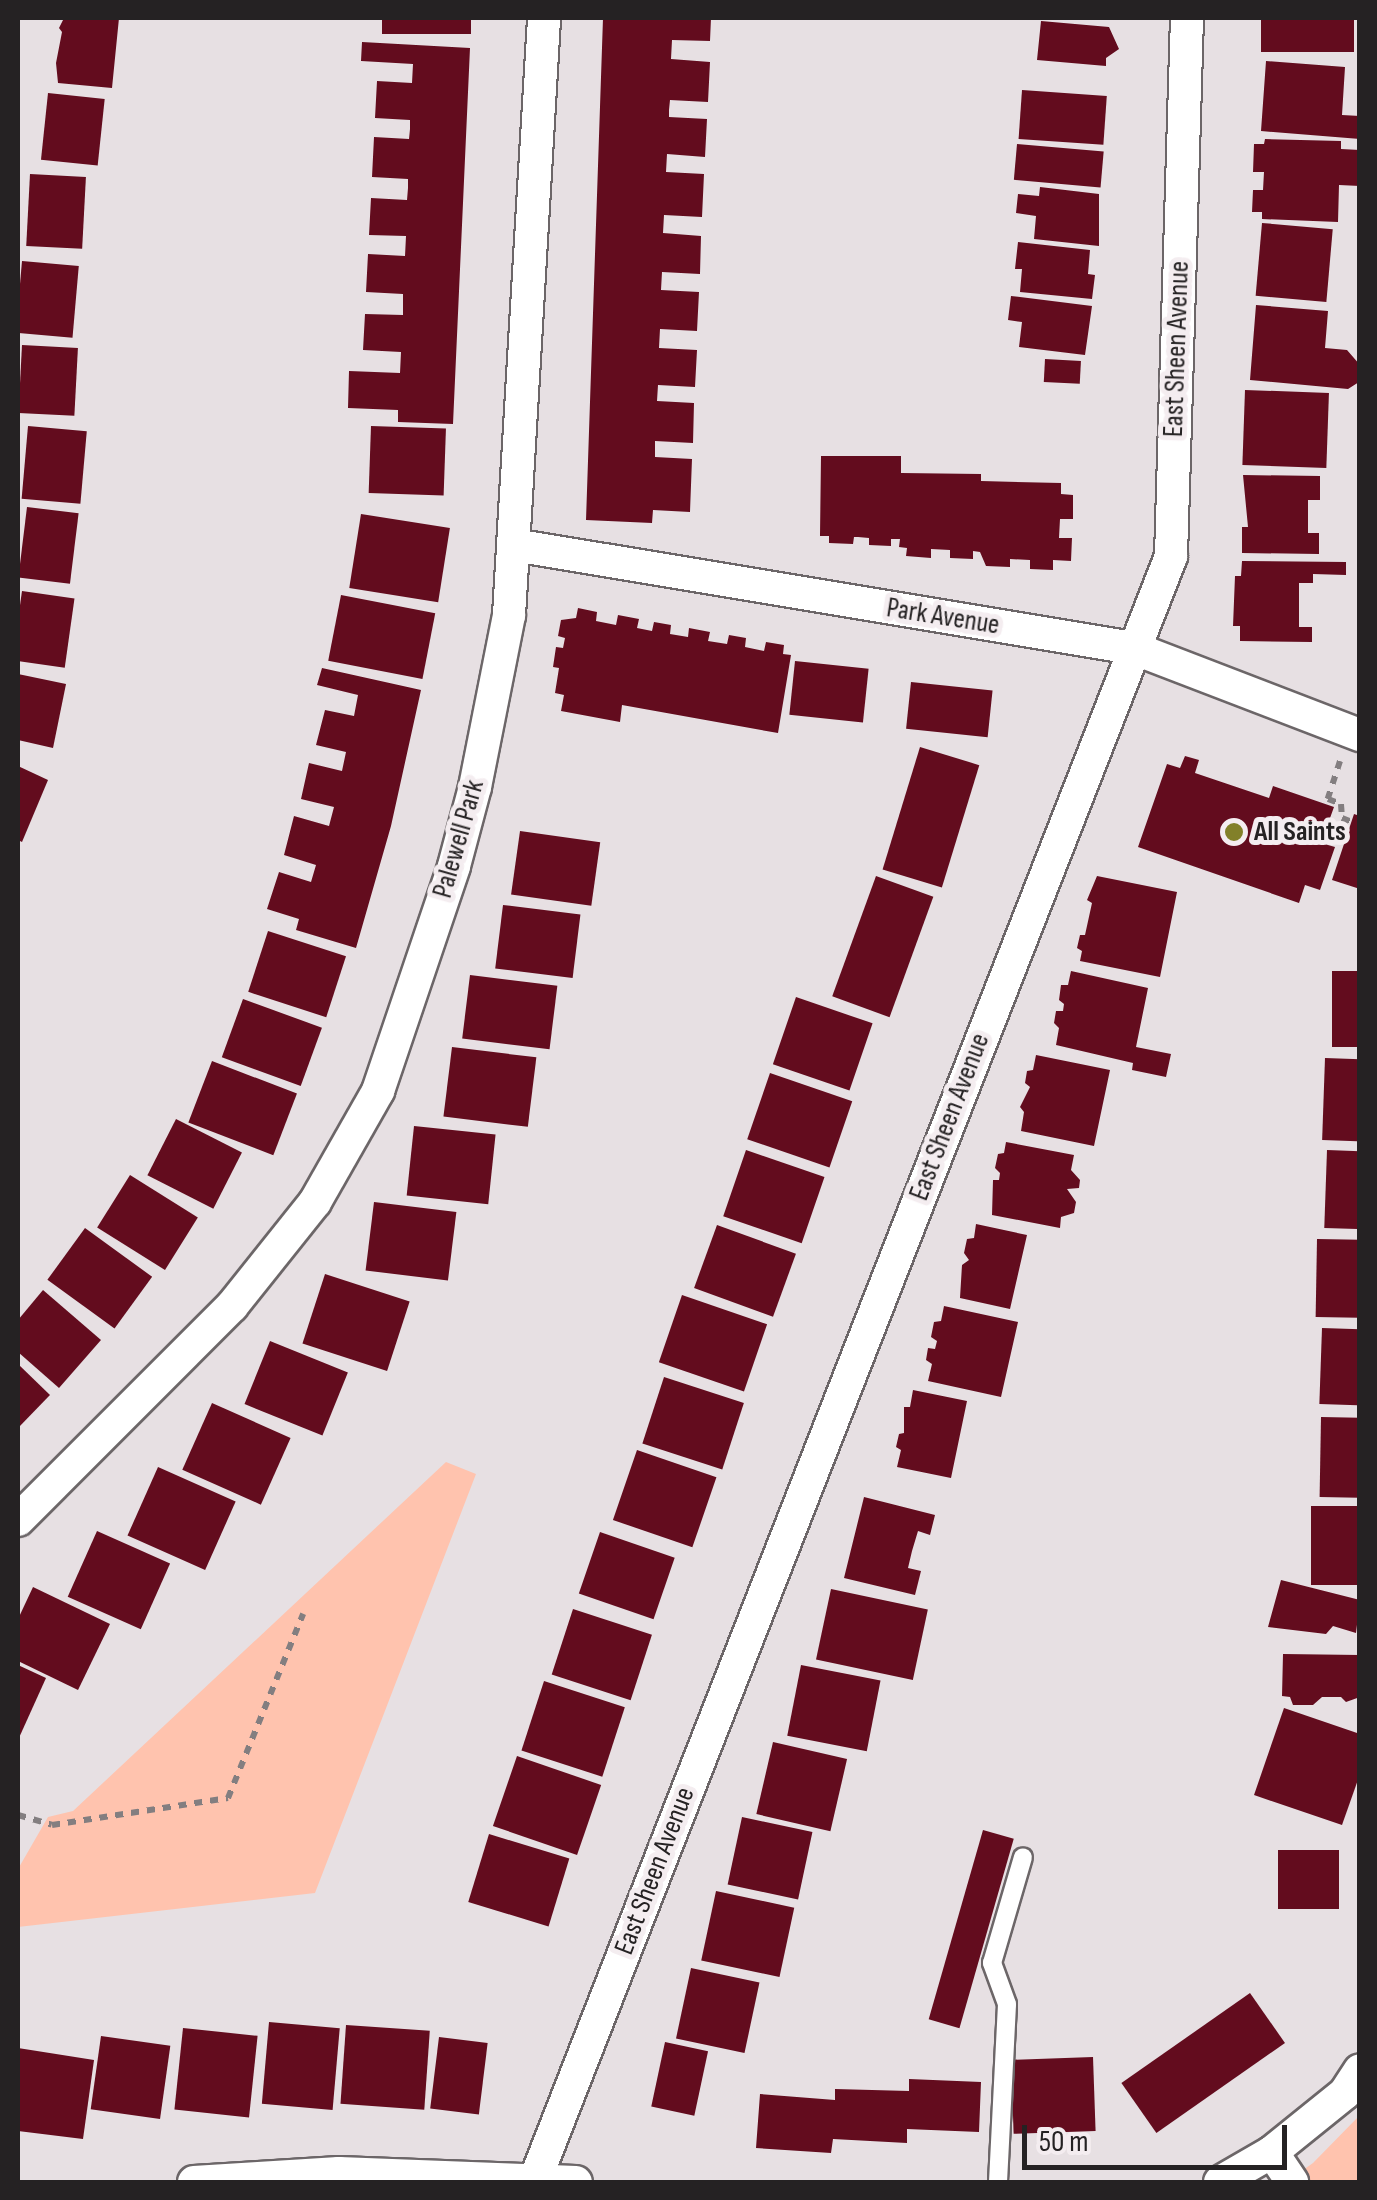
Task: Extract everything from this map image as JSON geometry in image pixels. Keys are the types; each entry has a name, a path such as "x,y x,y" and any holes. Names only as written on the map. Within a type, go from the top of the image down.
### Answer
{"street":[{"name":"Palewell Park","path":"18,1520 232,1306 314,1202 378,1092 454,866 476,787 509,615 544,18"},
{"name":"East Sheen Avenue","path":"535,2180 1171,556 1187,18"},
{"name":"Park Avenue","path":"514,545 1133,648 1356,734"},
{"path":"1220,2182 1272,2152 1345,2093 1360,2070"},
{"path":"1272,2152 1292,2182"},
{"path":"194,2182 339,2173 576,2182"}],"lane":[{"path":"998,2182 1007,2004 992,1963 1023,1857"}],"path":[{"path":"1352,822 1342,818 1341,804 1328,798 1356,734"},
{"path":"18,1815 52,1824 228,1798 303,1614"}],"shaded area":[{"path":"446,1462 476,1474 315,1893 18,1927 18,1869 48,1817 73,1811"},
{"path":"1359,2116 1359,2182 1286,2182 1313,2163"}],"building":[{"path":"64,18 119,18 112,88 58,83 56,63 62,32 59,28"},
{"path":"382,18 471,18 471,34 382,34"},
{"path":"603,18 711,18 710,41 672,40 671,59 710,62 708,102 670,100 669,110 669,117 707,119 705,157 667,154 666,172 704,174 702,217 664,215 663,233 701,236 700,274 662,272 661,290 699,292 697,331 660,329 659,348 697,350 695,387 658,385 657,401 694,403 693,443 655,441 655,457 692,459 690,512 653,510 652,523 586,520"},
{"path":"1261,18 1354,18 1354,52 1261,52"},
{"path":"1041,21 1109,27 1119,49 1106,58 1106,66 1037,60"},
{"path":"362,42 470,48 453,424 398,422 398,410 348,408 349,371 400,373 401,352 363,350 365,314 403,315 403,294 366,292 368,254 405,256 406,236 369,235 371,198 407,200 408,188 408,179 372,177 374,137 409,139 410,129 410,120 375,118 377,81 412,83 413,64 361,61"},
{"path":"1266,61 1345,67 1342,115 1360,116 1360,139 1261,131"},
{"path":"1022,90 1107,96 1103,145 1019,139"},
{"path":"48,93 105,99 98,166 41,160"},
{"path":"1265,139 1341,141 1341,149 1360,150 1360,186 1339,185 1338,222 1262,219 1262,212 1252,212 1253,190 1263,190 1264,172 1253,172 1254,144 1264,144"},
{"path":"1017,144 1104,152 1101,187 1014,180"},
{"path":"30,174 86,177 82,249 26,246"},
{"path":"1040,187 1099,194 1099,246 1034,239 1036,216 1016,213 1018,194 1039,196"},
{"path":"1262,223 1333,229 1326,302 1256,296"},
{"path":"1018,242 1090,250 1088,274 1095,275 1092,299 1020,292 1022,269 1015,269"},
{"path":"22,261 79,266 73,338 18,333"},
{"path":"1011,296 1092,306 1085,355 1019,347 1022,322 1008,320"},
{"path":"1256,305 1328,311 1325,348 1347,350 1360,365 1359,382 1348,389 1250,380"},
{"path":"22,345 78,348 74,416 18,413"},
{"path":"1045,359 1081,361 1080,384 1044,382"},
{"path":"1245,390 1329,393 1326,468 1242,465"},
{"path":"28,426 87,431 80,504 22,499"},
{"path":"371,426 446,429 444,496 369,493"},
{"path":"821,456 901,456 901,473 981,474 981,481 1061,483 1061,494 1073,495 1073,519 1060,519 1059,538 1072,538 1071,561 1053,560 1053,570 1030,569 1030,560 1010,559 1010,567 986,566 980,552 973,551 973,559 950,558 950,550 931,549 931,558 906,556 907,548 899,547 900,539 891,539 891,546 869,545 869,538 858,537 854,537 853,544 829,543 829,536 820,536"},
{"path":"1243,475 1320,476 1320,500 1308,500 1308,533 1319,533 1319,554 1242,553 1242,527 1248,527"},
{"path":"27,507 79,513 70,584 18,577"},
{"path":"361,514 450,528 438,602 349,588"},
{"path":"1242,561 1346,562 1346,575 1313,574 1313,583 1299,583 1299,627 1312,627 1312,642 1240,641 1240,626 1233,626 1235,576 1241,576"},
{"path":"22,591 74,598 65,668 18,661"},
{"path":"341,595 435,613 422,679 328,661"},
{"path":"578,608 597,612 596,621 616,625 618,615 639,619 637,628 652,631 654,622 671,625 670,634 688,637 689,628 710,632 708,641 727,644 729,635 746,638 745,647 764,651 766,642 784,645 783,654 791,655 778,733 622,705 620,722 561,711 564,695 555,693 559,668 553,667 556,647 563,648 565,638 558,636 561,620 576,618"},
{"path":"795,661 869,669 863,722 789,715"},
{"path":"322,668 421,690 391,826 356,948 296,930 299,919 267,909 279,872 311,882 316,865 284,855 294,816 329,826 334,807 301,799 309,763 342,771 346,752 316,745 325,710 354,716 358,695 317,685"},
{"path":"18,674 66,684 53,748 18,740"},
{"path":"911,682 993,691 988,737 906,729"},
{"path":"920,747 979,765 942,888 883,869"},
{"name":"All Saints","path":"1185,756 1199,760 1195,773 1269,798 1273,786 1334,807 1321,843 1335,847 1320,890 1305,885 1299,903 1138,847 1167,764 1180,768"},
{"path":"18,766 48,780 22,842 18,840"},
{"path":"1354,814 1360,816 1360,889 1332,880"},
{"path":"520,831 600,842 591,906 511,894"},
{"path":"876,876 933,897 890,1017 832,996"},
{"path":"1097,876 1177,892 1160,977 1080,961 1082,951 1077,948 1080,935 1085,935 1092,903 1087,900"},
{"path":"503,905 580,915 573,978 495,969"},
{"path":"268,931 346,956 326,1017 248,992"},
{"path":"1071,971 1148,988 1136,1047 1171,1054 1166,1077 1132,1070 1133,1063 1056,1045 1056,1011 1063,1011 1064,1004 1059,1000 1061,985 1068,985"},
{"path":"1332,971 1360,971 1360,1047 1332,1047"},
{"path":"470,975 557,986 550,1049 462,1039"},
{"path":"796,997 873,1023 849,1091 773,1064"},
{"path":"243,999 322,1028 301,1086 222,1057"},
{"path":"452,1047 536,1057 528,1127 443,1116"},
{"path":"1036,1055 1110,1070 1094,1146 1021,1131 1024,1112 1020,1107 1030,1087 1025,1083 1027,1071 1033,1070"},
{"path":"1325,1058 1360,1059 1357,1141 1322,1140"},
{"path":"212,1061 297,1094 273,1155 188,1123"},
{"path":"770,1073 852,1101 829,1168 747,1139"},
{"path":"176,1119 242,1153 213,1209 147,1175"},
{"path":"414,1126 496,1135 488,1204 407,1196"},
{"path":"1006,1142 1074,1155 1071,1170 1080,1180 1079,1188 1067,1189 1076,1202 1074,1213 1061,1217 1060,1228 992,1215 993,1180 999,1180 1000,1173 995,1168"},
{"path":"746,1150 824,1177 802,1243 723,1216"},
{"path":"1327,1150 1360,1151 1357,1229 1324,1228"},
{"path":"130,1175 198,1217 165,1270 97,1228"},
{"path":"374,1202 456,1212 448,1281 366,1270"},
{"path":"976,1224 1027,1235 1010,1309 960,1298 962,1265 969,1260 964,1253 967,1239 974,1238"},
{"path":"717,1225 796,1254 773,1317 694,1288"},
{"path":"85,1228 152,1277 115,1329 47,1280"},
{"path":"1317,1239 1360,1240 1359,1318 1316,1317"},
{"path":"325,1274 410,1302 387,1371 302,1343"},
{"path":"43,1290 101,1340 59,1388 18,1352 18,1320"},
{"path":"682,1295 767,1324 744,1391 659,1362"},
{"path":"944,1306 1018,1322 1001,1397 928,1381 932,1364 926,1360 928,1348 935,1349 937,1341 931,1337 934,1322 941,1321"},
{"path":"1322,1328 1360,1329 1357,1405 1319,1404"},
{"path":"270,1341 348,1372 322,1436 245,1404"},
{"path":"18,1364 50,1395 18,1428"},
{"path":"664,1377 744,1403 722,1470 642,1444"},
{"path":"913,1390 967,1401 951,1478 897,1467 901,1450 896,1447 899,1434 904,1433 904,1407 910,1407"},
{"path":"212,1403 291,1438 261,1505 182,1470"},
{"path":"1321,1417 1360,1418 1359,1498 1320,1497"},
{"path":"637,1450 716,1477 692,1547 613,1520"},
{"path":"158,1467 236,1502 205,1570 127,1536"},
{"path":"864,1497 935,1515 930,1535 918,1531 912,1551 908,1568 921,1571 915,1595 844,1578"},
{"path":"1311,1506 1360,1506 1360,1585 1311,1585"},
{"path":"97,1531 170,1564 141,1629 68,1597"},
{"path":"600,1532 675,1558 654,1619 579,1593"},
{"path":"1281,1580 1360,1600 1356,1633 1333,1626 1326,1634 1268,1627"},
{"path":"33,1587 110,1624 78,1690 18,1661 18,1619"},
{"path":"831,1589 928,1610 913,1680 816,1659"},
{"path":"573,1609 652,1635 631,1700 552,1675"},
{"path":"1283,1654 1360,1655 1360,1697 1346,1702 1341,1697 1322,1697 1313,1705 1293,1705 1290,1697 1282,1696"},
{"path":"18,1665 46,1678 18,1740"},
{"path":"801,1665 881,1680 867,1751 787,1736"},
{"path":"544,1681 625,1707 602,1777 521,1750"},
{"path":"1284,1708 1360,1734 1360,1774 1342,1825 1254,1795"},
{"path":"773,1742 847,1759 830,1831 756,1814"},
{"path":"517,1756 601,1785 577,1855 493,1826"},
{"path":"742,1817 812,1832 798,1899 728,1884"},
{"path":"983,1830 1014,1839 959,2028 929,2019"},
{"path":"489,1834 569,1859 549,1926 468,1902"},
{"path":"1278,1850 1339,1850 1339,1909 1278,1909"},
{"path":"716,1891 794,1908 779,1977 701,1960"},
{"path":"691,1968 759,1983 745,2053 676,2038"},
{"path":"1250,1993 1285,2043 1156,2133 1121,2083"},
{"path":"269,2022 340,2028 333,2110 262,2104"},
{"path":"346,2025 430,2031 424,2110 340,2104"},
{"path":"183,2028 258,2036 249,2117 174,2110"},
{"path":"101,2036 170,2046 160,2119 91,2109"},
{"path":"439,2037 488,2043 479,2114 430,2108"},
{"path":"665,2042 708,2051 694,2116 651,2107"},
{"path":"18,2048 94,2060 83,2139 18,2131"},
{"path":"1093,2057 1096,2131 1014,2134 1011,2060"},
{"path":"909,2079 981,2082 979,2132 907,2129 907,2143 833,2139 831,2153 756,2148 760,2094 835,2100 835,2089 909,2091"}],"place":[{"name":"All Saints","path":"1234,832"}]}
